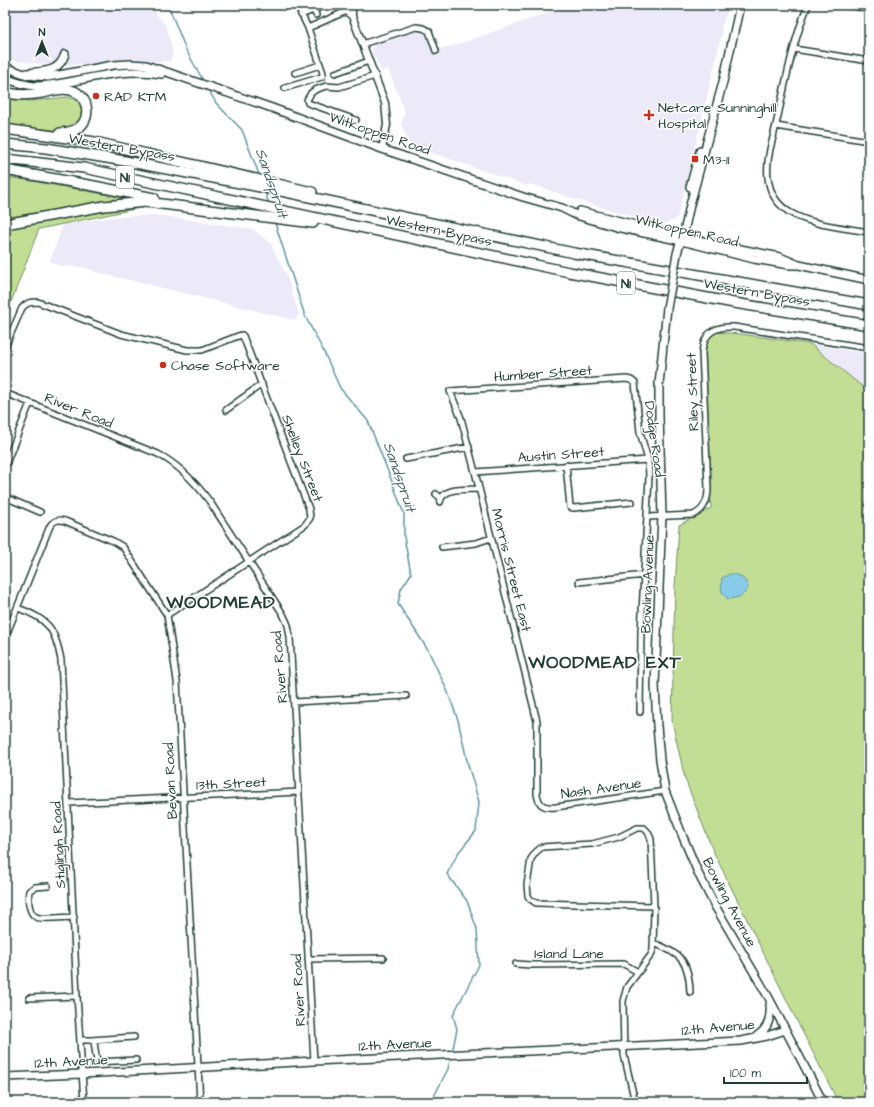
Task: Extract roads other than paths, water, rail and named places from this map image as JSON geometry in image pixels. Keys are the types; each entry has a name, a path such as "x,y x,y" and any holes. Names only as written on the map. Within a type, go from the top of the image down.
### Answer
{"highway":[{"path":"5,92 28,94 61,89 74,91 81,95 87,107 87,113 86,118 80,127 70,132 45,135"},
{"path":"5,129 95,142 239,179"},
{"name":"Western Bypass","path":"5,144 46,148 239,179 356,202 392,214 574,253 869,305"},
{"name":"Western Bypass","path":"5,159 84,168 244,203 288,215 384,233 569,272 734,303 869,325"},
{"path":"5,170 94,186 198,208"},
{"path":"5,224 104,206 157,202 244,214 288,215"}],"main road":[{"path":"680,240 695,167 712,108 737,5"},
{"path":"680,240 724,78 740,5"},
{"path":"21,73 53,69 60,65 65,54"},
{"name":"Witkoppen Road","path":"5,67 37,77 53,76 91,68 130,64 146,65 524,197 571,211 576,215 616,227 680,240 780,257 799,265 869,280"},
{"name":"Witkoppen Road","path":"5,78 23,84 37,86 51,85 108,74 134,72 156,73 182,78"},
{"name":"Bowling Avenue","path":"680,240 667,308 662,350 659,407 662,515 655,685 657,733 665,791 699,875 715,906 769,998 824,1102"},
{"path":"754,1039 764,1031 770,1020 769,998"},
{"name":"12th Avenue","path":"5,1077 741,1041 754,1039 785,1030"}],"street":[{"path":"285,88 322,77 323,73 308,28 297,5"},
{"path":"808,5 801,22 794,49 767,164 767,174 770,188 774,197 780,204 793,214 809,221 869,232"},
{"path":"850,5 869,9"},
{"path":"301,15 328,6"},
{"path":"308,28 348,8 385,103 387,117 382,148"},
{"path":"362,44 420,27 429,31 436,51"},
{"path":"794,49 869,62"},
{"path":"335,73 369,61"},
{"path":"295,73 320,65"},
{"path":"356,120 308,103 306,100 310,93 326,86 339,87 375,76"},
{"path":"776,126 869,141"},
{"name":"Shelley Street","path":"5,347 22,308 29,302 38,302 121,334 187,350 202,350 242,335 243,336 307,502 310,518 305,525 167,615"},
{"name":"Riley Street","path":"648,517 662,515 694,515 703,508 707,497 702,352 703,343 711,331 719,327 734,327 869,348"},
{"name":"Humber Street","path":"450,391 626,379 633,381 636,385"},
{"path":"226,410 262,384"},
{"name":"Dodge Road","path":"636,385 640,432 648,460 648,517 641,632 640,712"},
{"name":"Morris Street East","path":"450,391 461,418 469,447 537,721 537,794 541,805"},
{"name":"River Road","path":"5,393 170,460 203,493 283,614 288,625 290,637 314,1061"},
{"path":"5,466 30,403"},
{"path":"406,459 469,447"},
{"name":"Austin Street","path":"475,472 648,460"},
{"path":"566,465 570,507 574,508 632,502"},
{"path":"436,494 440,500 449,492 480,489"},
{"path":"5,498 40,512"},
{"name":"Bevan Road","path":"18,608 50,526 54,520 65,521 113,541 123,547 167,615 176,681 200,1102"},
{"path":"442,547 476,543 491,538"},
{"path":"579,582 645,575"},
{"path":"5,638 18,608"},
{"name":"Stiglingh Road","path":"18,608 35,614 46,623 53,633 60,653 62,667 77,996 84,1102"},
{"path":"294,702 406,696"},
{"name":"Nash Avenue","path":"541,805 548,808 665,791"},
{"name":"13th Street","path":"68,803 299,792"},
{"path":"635,1102 623,1047 623,1001 627,987 651,955 654,943 654,906 651,839 646,830 640,828 619,837 592,844 542,847 531,859 527,890 530,899 536,903 654,906"},
{"path":"48,886 35,887 29,890 29,907 32,913 39,918 74,917"},
{"path":"654,943 673,951 680,958 687,969 690,992"},
{"path":"308,959 382,958"},
{"name":"Island Lane","path":"516,964 621,964 637,973"},
{"path":"29,998 77,996"},
{"path":"80,1040 134,1037"},
{"path":"91,1040 94,1042 97,1062 136,1060"}],"water":[{"path":"730,574 742,577 748,587 745,593 740,596 728,599 722,592 721,584 722,578"}],"waterway":[{"name":"Sandspruit","path":"168,5 186,50 204,82"},
{"name":"Sandspruit","path":"208,89 216,103 242,130 260,177"},
{"name":"Sandspruit","path":"265,192 269,204"},
{"name":"Sandspruit","path":"275,223 305,316 324,352 340,388 368,421 404,514 404,537 411,574 401,589 398,604 428,650 447,690 458,720 468,765 479,802 476,831 458,853 447,874 467,901 477,929 479,965 453,1015 457,1029 452,1053"},
{"name":"Sandspruit","path":"431,1102 448,1069 451,1056"}],"place":[{"name":"RAD KTM","path":"96,96"},
{"name":"Netcare Sunninghill Hospital","path":"649,115"},
{"name":"M3-11","path":"695,159"},
{"name":"Chase Software","path":"163,365"}],"district":[{"name":"WOODMEAD","path":"221,602"},
{"name":"WOODMEAD EXT","path":"605,662"}]}
